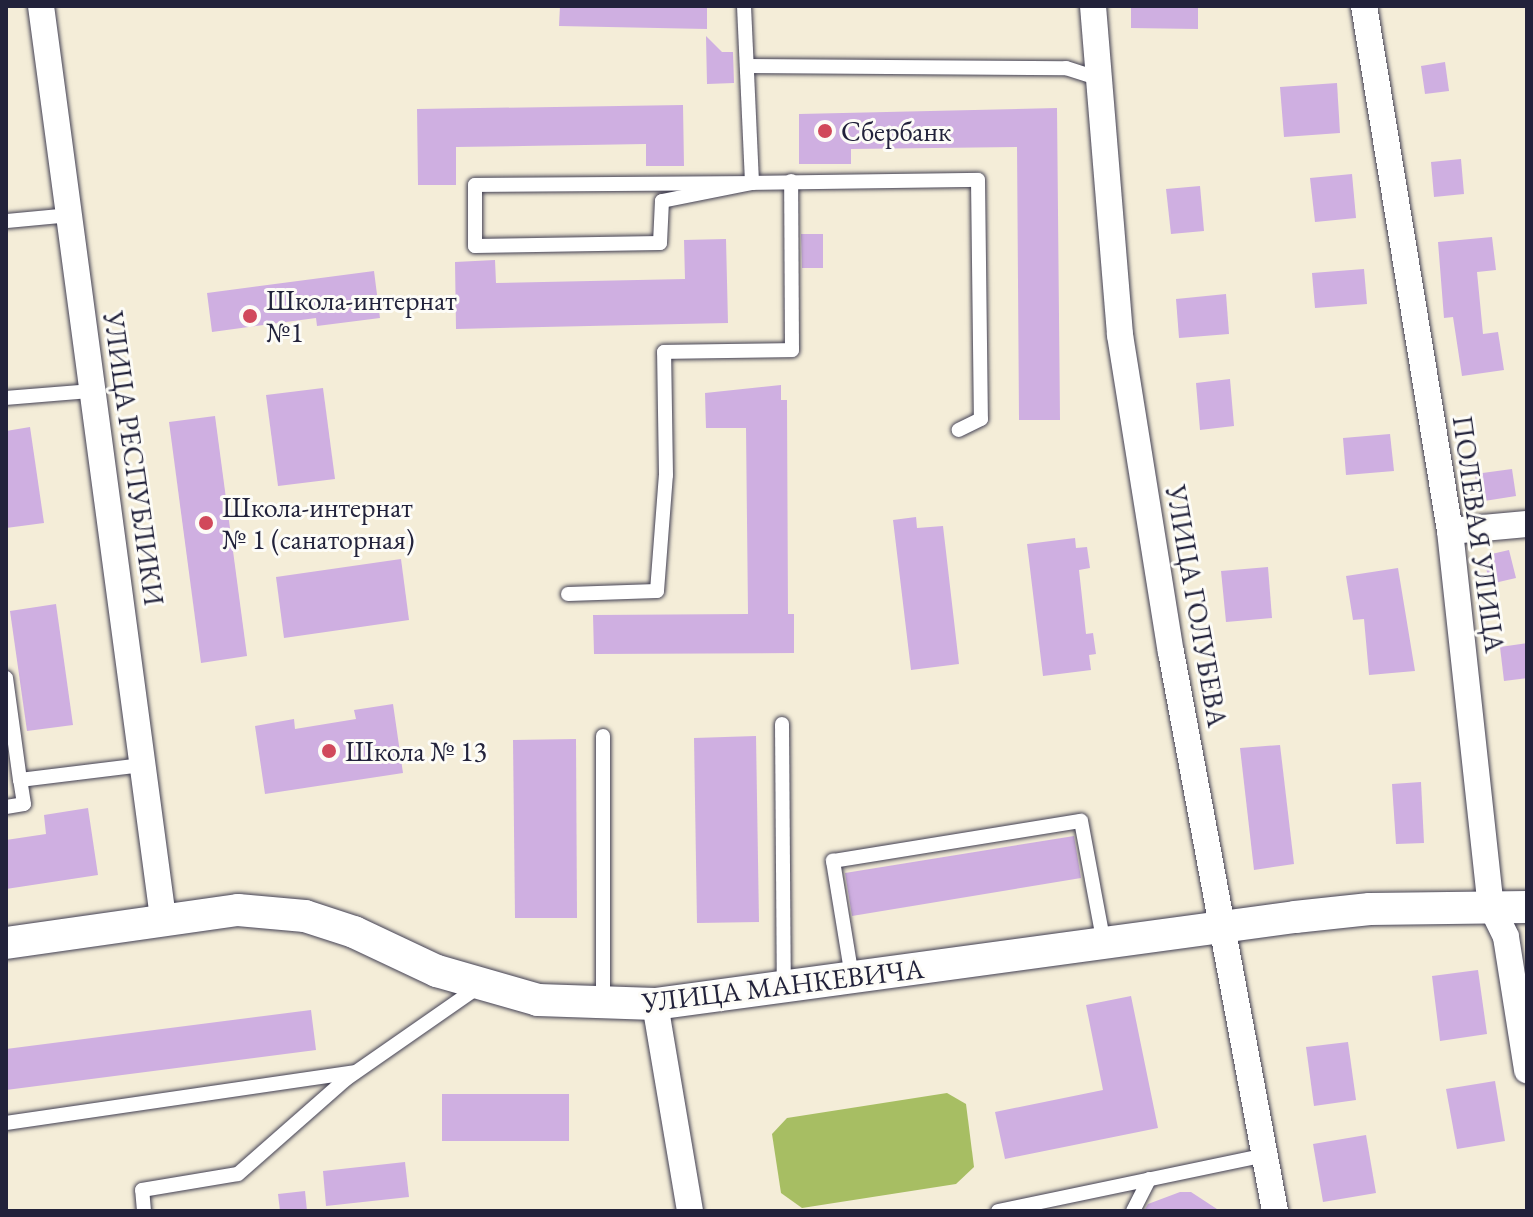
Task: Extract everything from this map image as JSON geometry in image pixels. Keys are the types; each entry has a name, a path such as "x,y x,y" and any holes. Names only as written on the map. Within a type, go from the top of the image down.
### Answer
{"street":[{"name":"УЛИЦА РЕСПУБЛИКИ","path":"41,6 163,918"},
{"name":"УЛИЦА ГОЛУБЕВА","path":"1093,6 1120,335 1222,928 1267,1155 1275,1211"},
{"name":"ПОЛЕВАЯ УЛИЦА","path":"1364,6 1450,531 1491,906 1506,937 1527,1070"},
{"path":"1450,531 1527,524"},
{"name":"УЛИЦА МАНКЕВИЧА","path":"6,943 163,918 238,910 305,916 482,984 538,1000 655,1004 1370,909 1527,907"},
{"path":"655,1004 690,1211"}],"lane":[{"path":"744,6 752,183"},
{"path":"747,66 1066,68 1097,78"},
{"path":"752,183 662,201 660,243 475,246 475,185 978,180 981,419 958,430"},
{"path":"568,594 657,591 666,475 664,352 792,350 791,181"},
{"path":"6,221 69,215"},
{"path":"6,398 92,391"},
{"path":"6,678 24,804 6,807"},
{"path":"782,724 784,987"},
{"path":"603,736 603,1002"},
{"path":"20,780 142,765"},
{"path":"852,978 833,861 1081,821 1104,944"},
{"path":"144,1211 142,1190 238,1174 356,1072 482,984"},
{"path":"6,1123 356,1072"},
{"path":"998,1211 1267,1155"},
{"path":"1133,1211 1149,1179"}],"green space":[{"path":"947,1093 966,1104 974,1167 956,1184 802,1208 781,1193 772,1134 787,1118"}],"building":[{"path":"560,6 707,6 707,29 559,26"},
{"path":"1131,6 1198,6 1198,29 1131,28"},
{"path":"706,36 722,52 733,52 734,83 707,84"},
{"path":"1445,62 1449,91 1425,94 1421,66"},
{"path":"1337,83 1340,133 1284,137 1280,87"},
{"path":"683,105 684,166 646,166 646,144 456,147 456,185 418,185 417,109"},
{"path":"1057,108 1060,420 1019,420 1017,147 851,149 851,164 799,164 799,114"},
{"path":"1461,159 1464,194 1434,197 1431,162"},
{"path":"1352,174 1356,218 1315,222 1310,178"},
{"path":"1200,186 1204,231 1171,234 1166,189"},
{"path":"801,234 823,234 823,268 802,268"},
{"path":"1492,237 1496,270 1477,272 1483,334 1498,332 1504,370 1462,376 1453,317 1444,318 1438,242"},
{"path":"726,239 728,323 456,329 455,262 495,260 496,283 685,279 684,240"},
{"path":"1364,269 1367,304 1315,308 1312,273"},
{"path":"374,271 380,318 317,326 316,318 212,332 207,293"},
{"path":"1226,294 1229,334 1179,338 1176,299"},
{"path":"1230,379 1234,426 1200,430 1196,383"},
{"path":"781,385 781,400 787,400 788,614 794,614 794,653 594,654 593,615 748,614 746,428 706,428 705,393"},
{"path":"323,388 335,479 278,486 266,395"},
{"path":"215,416 247,656 201,663 169,422"},
{"path":"30,427 44,523 6,528 6,431"},
{"path":"1390,434 1394,471 1346,475 1343,438"},
{"path":"1512,469 1516,496 1478,502 1475,474"},
{"path":"916,517 917,528 943,526 959,664 911,670 893,520"},
{"path":"1075,538 1076,548 1087,547 1090,568 1079,570 1086,634 1093,633 1096,654 1089,655 1091,670 1043,676 1027,544"},
{"path":"1509,550 1516,578 1490,584 1483,556"},
{"path":"401,559 409,620 284,638 276,577"},
{"path":"1268,567 1272,618 1226,622 1221,571"},
{"path":"1398,568 1415,671 1369,675 1364,619 1353,620 1346,576"},
{"path":"56,604 73,725 27,731 10,611"},
{"path":"1527,643 1527,678 1504,681 1500,647"},
{"name":"Школа № 13","path":"393,704 403,773 265,794 255,726 294,719 295,729 356,719 354,710"},
{"path":"756,736 759,922 697,923 694,738"},
{"path":"576,739 577,918 515,918 513,740"},
{"path":"1280,745 1294,864 1254,870 1240,748"},
{"path":"1421,782 1424,843 1396,844 1392,784"},
{"path":"88,808 98,875 6,889 6,840 46,834 44,815"},
{"path":"1074,836 1081,878 852,916 845,873"},
{"path":"1478,970 1487,1034 1440,1041 1432,976"},
{"path":"1131,996 1158,1128 1005,1159 995,1112 1103,1090 1086,1005"},
{"path":"311,1010 316,1050 6,1090 6,1049"},
{"path":"1348,1042 1356,1100 1314,1106 1306,1047"},
{"path":"1495,1081 1505,1141 1457,1149 1446,1089"},
{"path":"442,1094 569,1094 569,1141 442,1141"},
{"path":"1366,1135 1376,1193 1323,1202 1313,1144"},
{"path":"405,1162 409,1197 326,1206 323,1171"},
{"path":"305,1191 307,1211 280,1211 278,1194"},
{"path":"1180,1192 1191,1192 1220,1211 1144,1211 1148,1204"}],"place":[{"name":"Сбербанк","path":"825,131"},
{"name":"Школа-интернат №1","path":"250,316"},
{"name":"Школа-интернат № 1 (санаторная)","path":"206,523"},
{"name":"Школа № 13","path":"329,751"}]}
